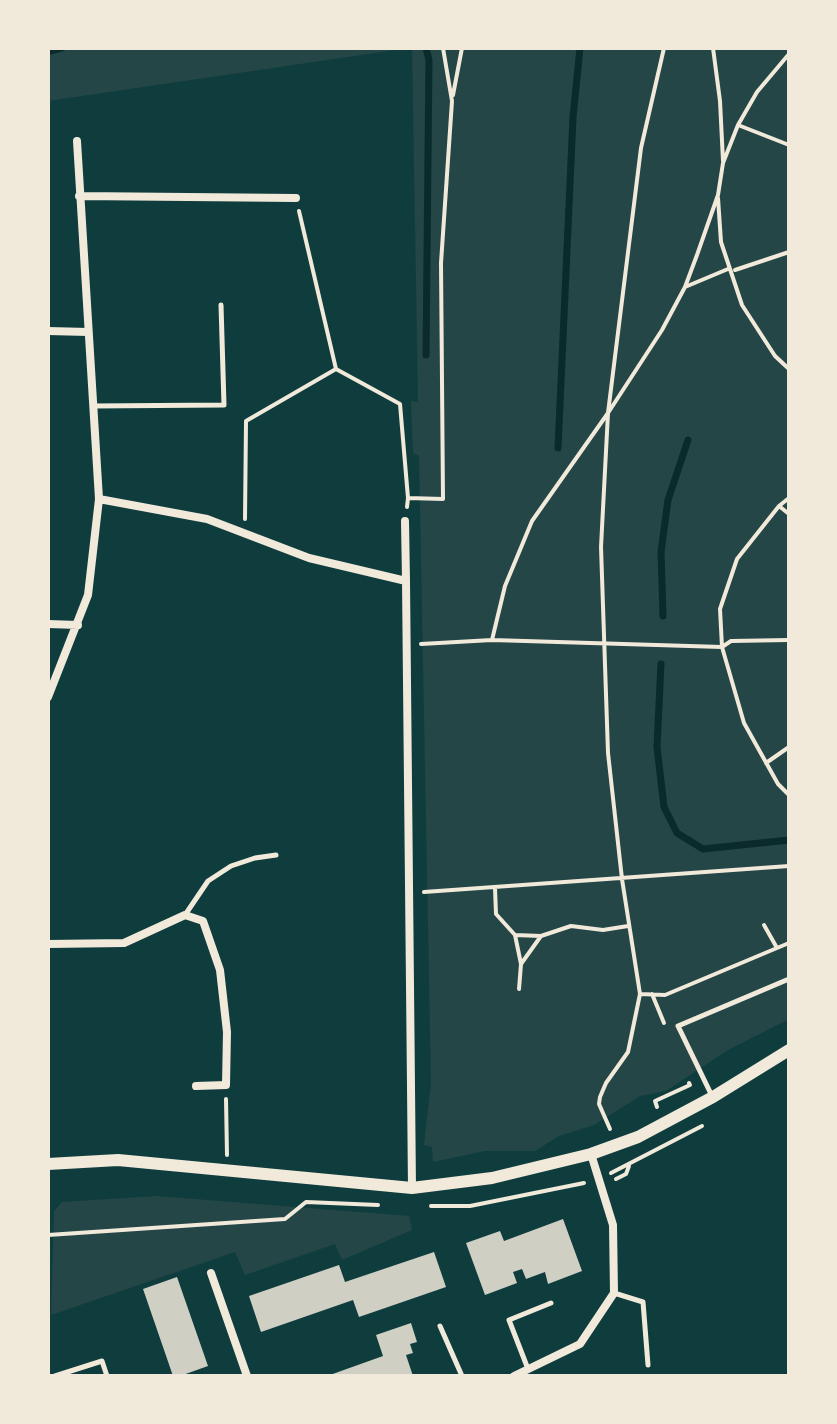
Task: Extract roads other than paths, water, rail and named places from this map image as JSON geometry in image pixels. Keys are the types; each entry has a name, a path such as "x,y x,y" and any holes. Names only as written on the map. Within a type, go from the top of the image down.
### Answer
{"street":[{"path":"48,697 88,595 99,499 77,141"},
{"path":"79,196 296,198"},
{"path":"48,331 88,332"},
{"path":"99,499 207,519 309,558 406,581"},
{"path":"405,521 412,1188"},
{"path":"48,624 78,625"},
{"path":"48,944 124,943 185,915 203,921 220,970 227,1032 226,1085 196,1086"},
{"path":"48,1164 118,1160 412,1188 527,1172 591,1154 665,1125 789,1050"},
{"path":"514,1376 580,1344 614,1293 613,1225 591,1154"},
{"path":"211,1273 247,1376"}],"lane":[{"path":"93,406 224,405 221,305"},
{"path":"185,915 208,881 231,866 276,855"},
{"path":"713,1097 678,1026 789,979"},
{"path":"614,1293 643,1302 648,1365"},
{"path":"528,1370 509,1320 551,1303"},
{"path":"440,1326 462,1376"},
{"path":"55,1376 102,1361 107,1376"}],"waterway":[{"path":"48,52 62,48"},
{"path":"426,48 429,60 426,355"},
{"path":"558,448 573,117 580,48"},
{"path":"663,616 661,552 668,500 688,440"},
{"path":"661,664 657,747 664,807 677,833 703,849 789,840"}]}
